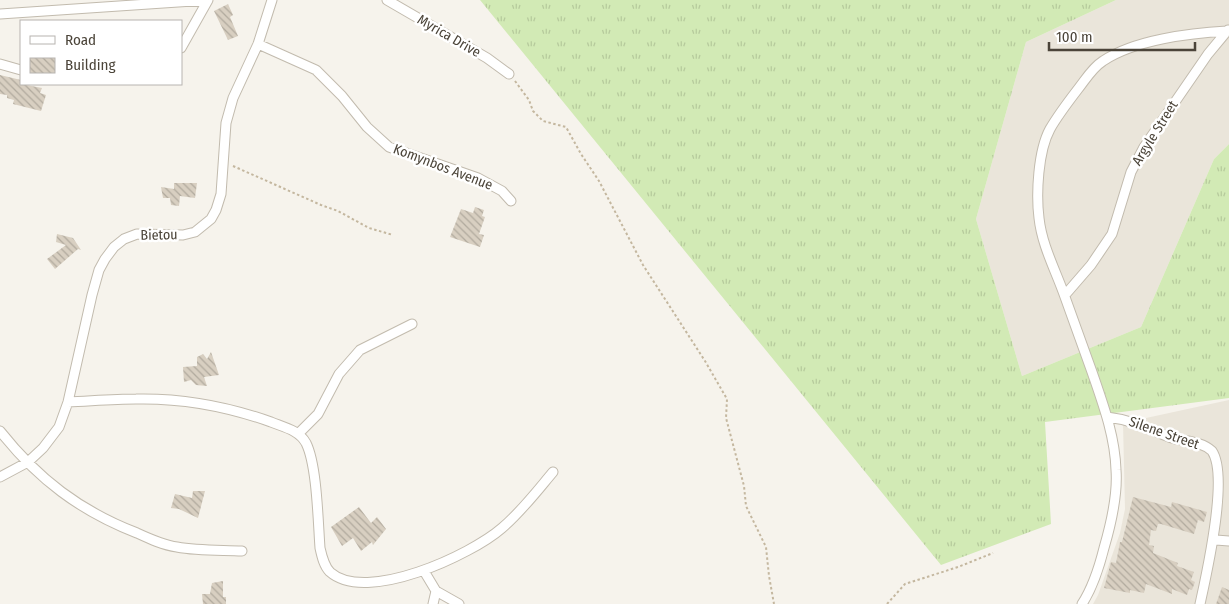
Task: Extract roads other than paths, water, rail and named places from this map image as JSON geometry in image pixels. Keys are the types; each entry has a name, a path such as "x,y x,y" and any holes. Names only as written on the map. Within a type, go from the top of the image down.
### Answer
{"street":[{"path":"0,14 208,0"},
{"path":"182,46 208,0"},
{"name":"Bietou","path":"0,477 28,462 59,427 68,402 99,270 114,247 124,239 137,234 183,235 195,232 206,224 216,210 221,194 226,123 233,98 258,44 272,0"},
{"name":"Myrica Drive","path":"387,0 487,58 509,74"},
{"path":"1082,604 1098,570 1108,533 1114,498 1115,455 1107,416 1065,295 1043,240 1039,218 1038,188 1042,155 1049,130 1066,104 1094,68 1103,60 1121,51 1146,43 1228,30"},
{"name":"Argyle Street","path":"1065,295 1112,234 1131,172 1144,147 1202,62 1228,30"},
{"name":"Komynbos Avenue","path":"258,44 309,66 322,74 367,127 388,147 478,178 496,187 511,201"},
{"path":"0,64 20,70"},
{"path":"298,434 318,414 339,374 360,350 412,324"},
{"path":"68,402 135,399 178,401 259,418 298,434 306,442 312,461 320,548 323,561 331,573 340,579 360,584 380,582 424,572 450,560 501,529 537,492 553,472"},
{"name":"Silene Street","path":"1107,416 1128,420 1174,438 1202,444 1217,457 1222,470 1223,486 1216,540 1200,604"},
{"path":"0,431 47,481 76,504 127,530 178,548 242,551"},
{"path":"1216,540 1229,541"},
{"path":"424,572 436,591 459,604"},
{"path":"433,604 436,591"}]}
